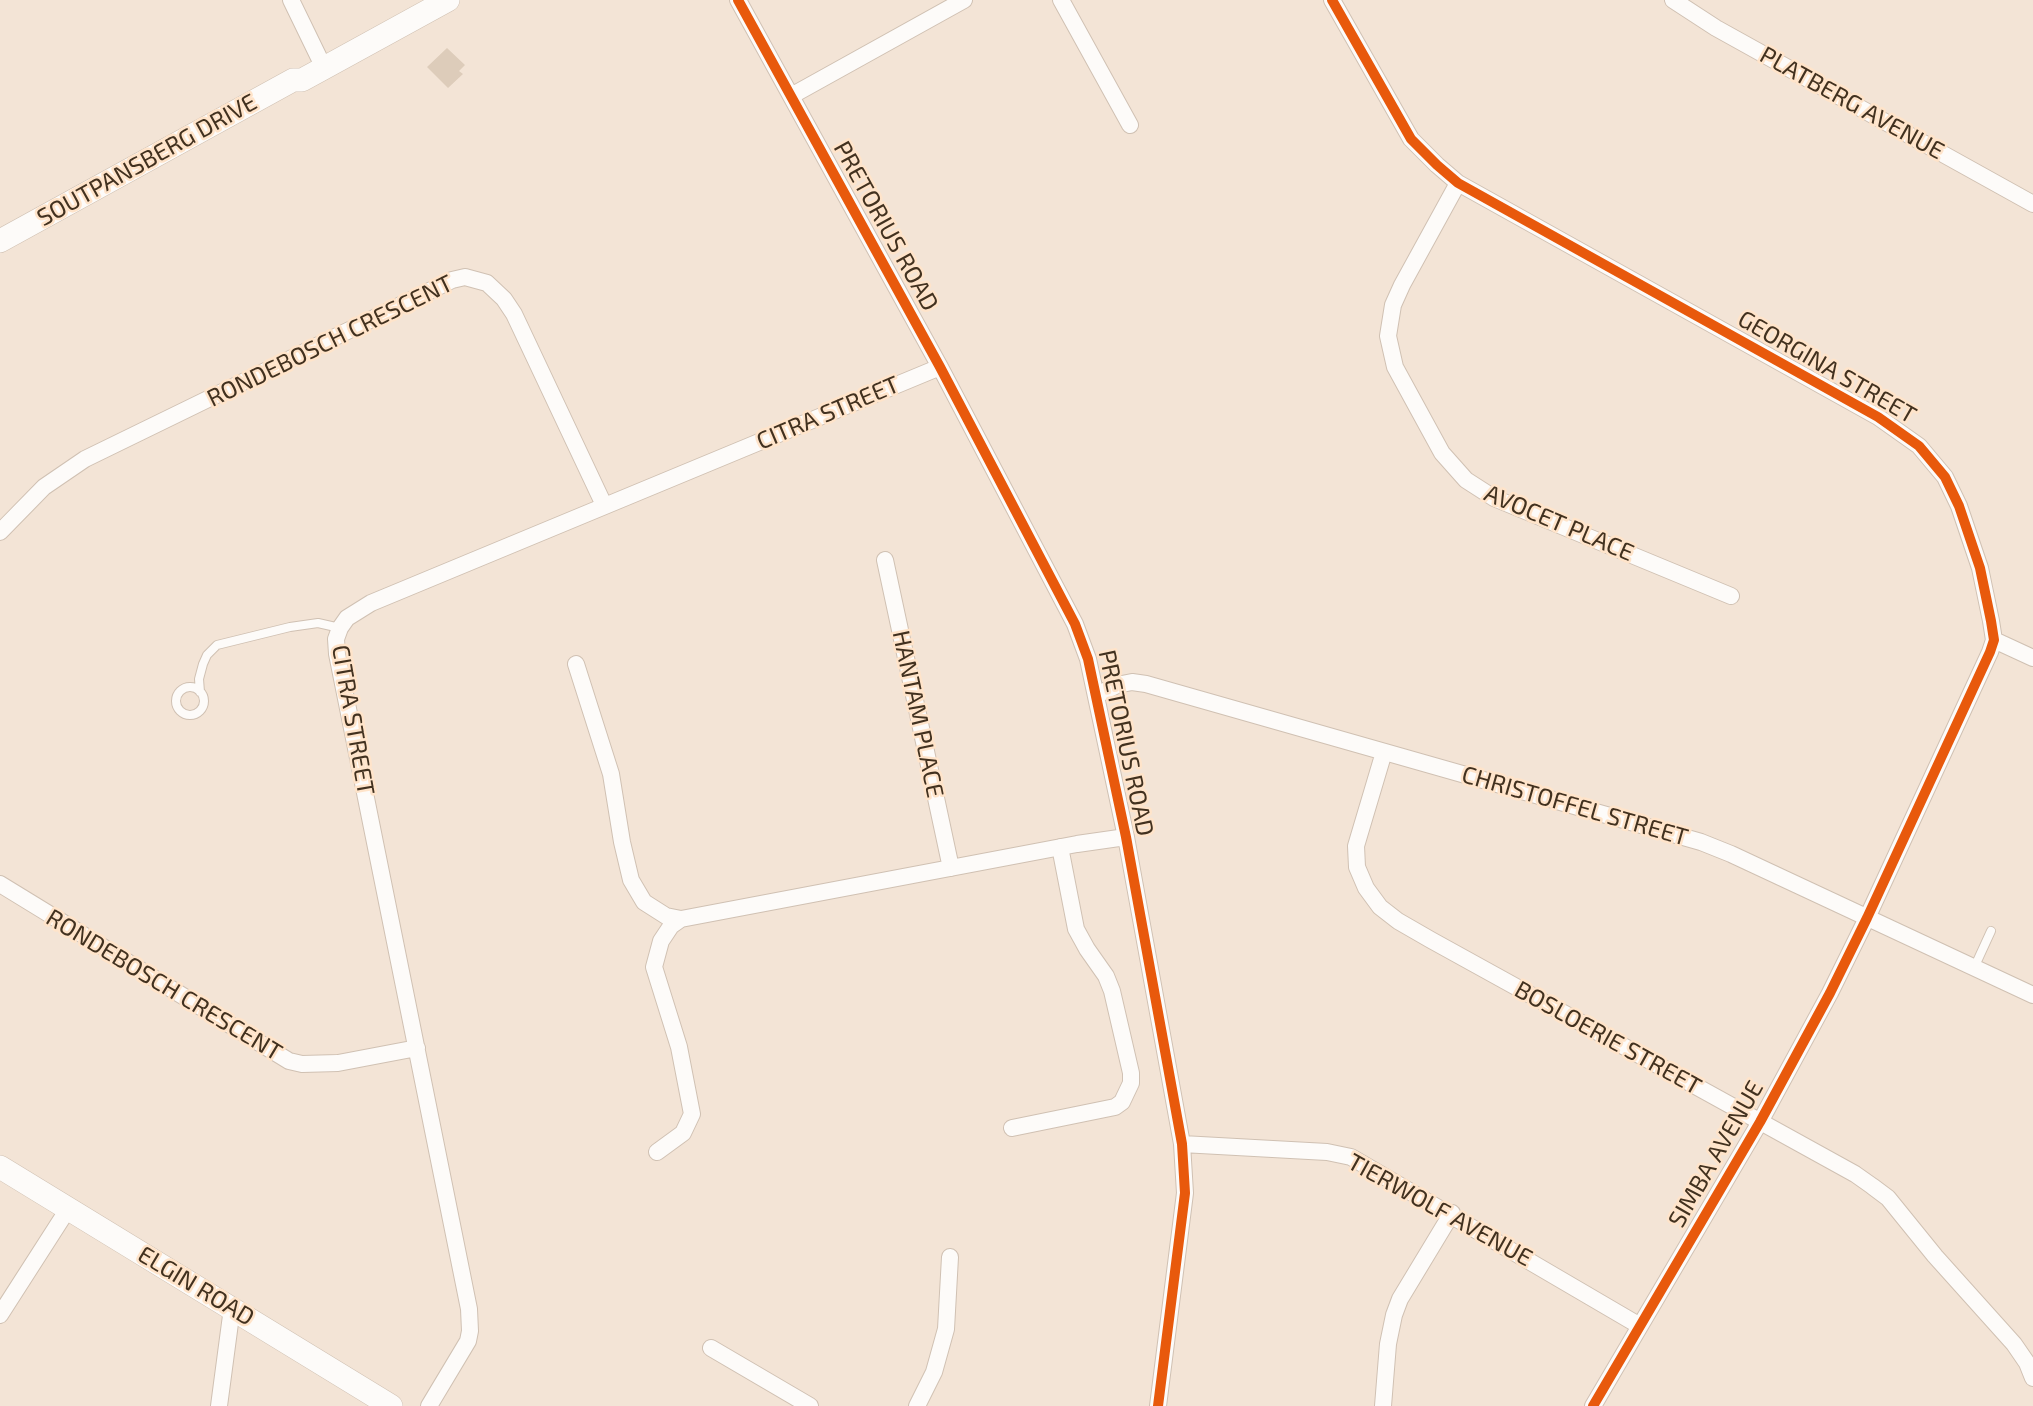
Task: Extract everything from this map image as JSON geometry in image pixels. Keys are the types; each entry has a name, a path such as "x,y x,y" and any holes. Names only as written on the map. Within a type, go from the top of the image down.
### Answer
{"street":[{"path":"291,0 321,64"},
{"name":"SOUTPANSBERG DRIVE","path":"321,64 415,0"},
{"name":"SOUTPANSBERG DRIVE","path":"0,241 293,80 298,73 448,0"},
{"name":"PRETORIUS ROAD","path":"738,0 940,367 1074,624 1088,659 1126,836 1182,1144 1185,1193 1158,1406"},
{"path":"791,96 964,0"},
{"path":"1061,0 1130,125"},
{"name":"GEORGINA STREET","path":"1332,0 1411,139 1458,183 1878,417 1919,446 1945,477 1959,506 1980,568 1994,640"},
{"name":"PLATBERG AVENUE","path":"1673,0 1716,28 2033,204"},
{"name":"AVOCET PLACE","path":"1458,183 1402,285 1393,305 1388,336 1395,367 1442,453 1466,480 1494,498 1731,596"},
{"name":"RONDEBOSCH CRESCENT","path":"0,532 32,497 77,464 453,280 465,277 487,283 504,299 514,314 604,505"},
{"name":"CITRA STREET","path":"429,1406 463,1351 471,1320 337,654 336,639 340,628 347,618 371,603 940,367"},
{"name":"HANTAM PLACE","path":"885,560 951,868"},
{"path":"1867,918 1994,640 2033,658"},
{"path":"576,664 611,774 631,880 644,902 666,916 681,919 1126,836"},
{"name":"CHRISTOFFEL STREET","path":"1097,695 1117,685 1132,682 1146,684 1701,842 2033,995"},
{"name":"BOSLOERIE STREET","path":"1384,752 1356,846 1357,866 1366,888 1380,907 1431,940 1855,1174 1888,1198 2014,1344 2033,1378"},
{"path":"1012,1128 1115,1107 1122,1102 1131,1083 1112,991 1107,976 1087,950 1076,929 1060,847"},
{"name":"RONDEBOSCH CRESCENT","path":"0,884 289,1061 302,1064 338,1063 417,1048"},
{"name":"SIMBA AVENUE","path":"1592,1406 1760,1122 1867,918"},
{"path":"657,1152 683,1133 692,1114 679,1047 654,967 661,941 671,926 681,919"},
{"name":"TIERWOLF AVENUE","path":"1182,1144 1343,1154 1370,1166 1452,1213 1640,1325"},
{"name":"ELGIN ROAD","path":"0,1167 391,1406"},
{"path":"0,1315 68,1209"},
{"path":"1382,1406 1394,1315 1400,1299 1452,1213"},
{"path":"917,1406 934,1372 946,1329 950,1257"},
{"path":"219,1406 232,1308"},
{"path":"711,1348 810,1406"}],"lane":[{"path":"200,692 203,664 207,654 217,645 318,623 340,628"},
{"path":"1974,968 1991,931"}],"building":[{"path":"447,48 465,65 459,71 463,74 448,88 427,67"}],"cycle path":[{"path":"738,0 940,367 1075,624 1088,659 1126,837 1182,1144 1185,1193 1158,1406"},
{"path":"1332,0 1411,139 1458,183 1878,417 1919,446 1945,477 1959,506 1980,568 1991,621 1994,640 1990,652 1830,993 1760,1122 1593,1406"}]}
